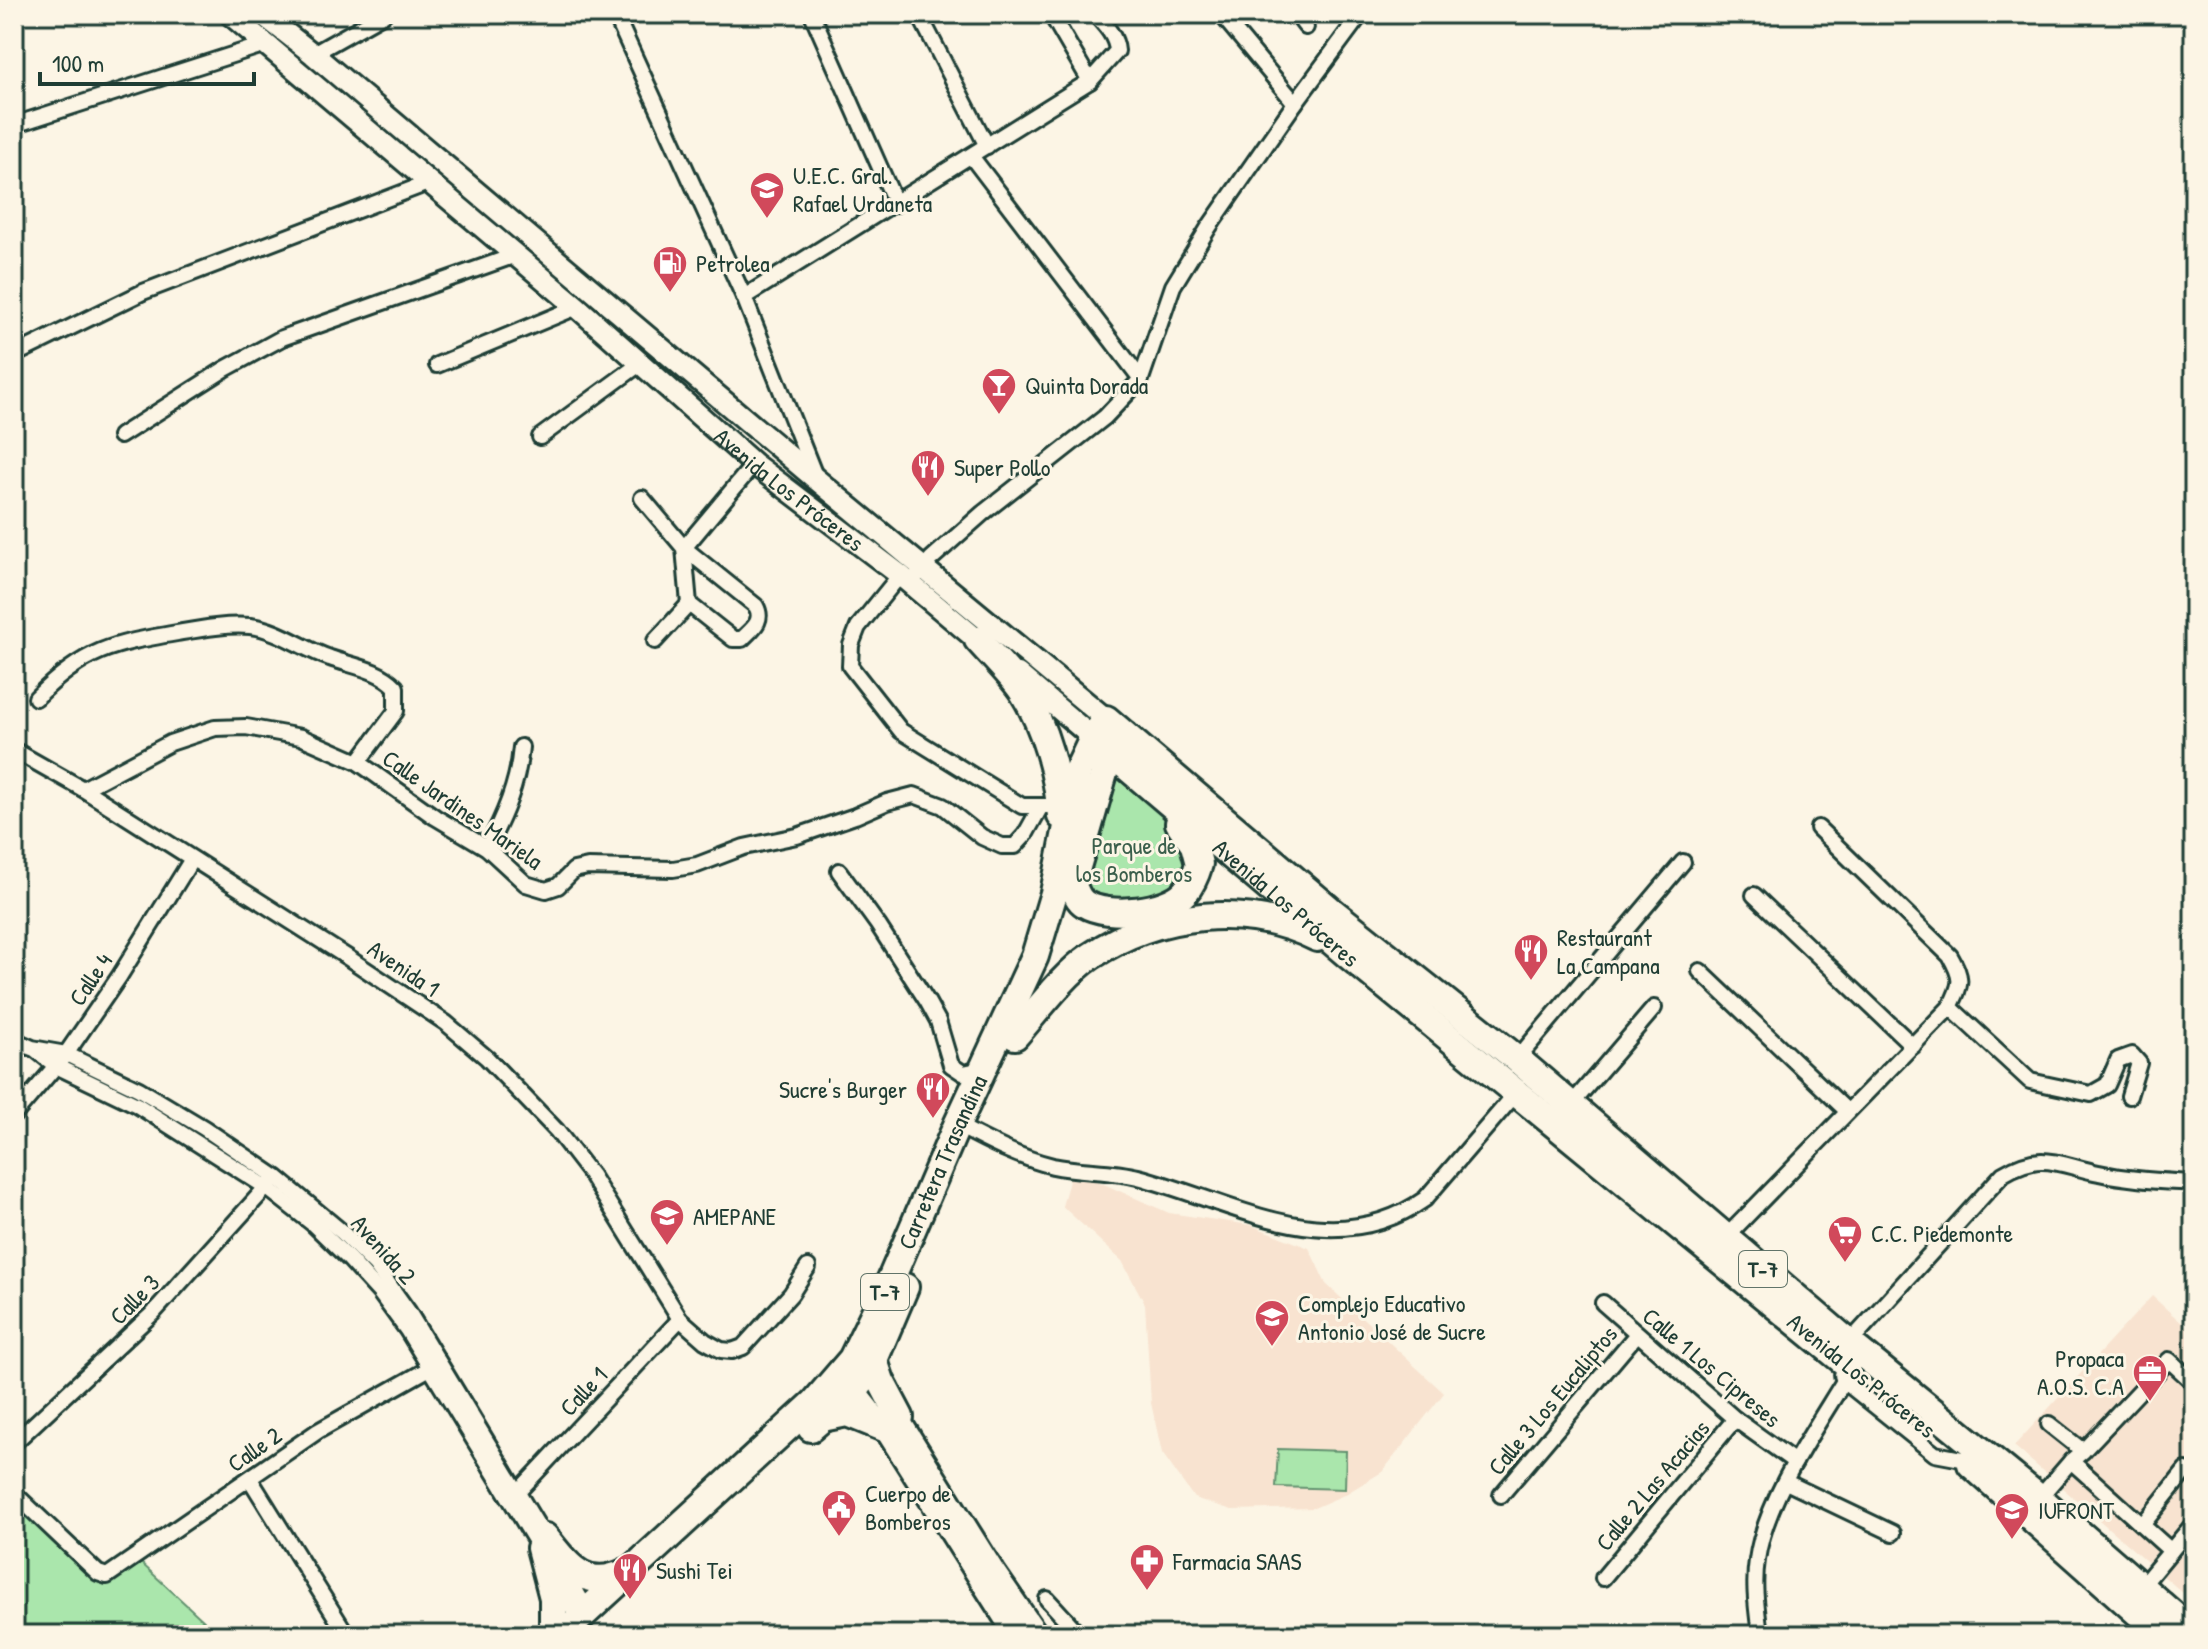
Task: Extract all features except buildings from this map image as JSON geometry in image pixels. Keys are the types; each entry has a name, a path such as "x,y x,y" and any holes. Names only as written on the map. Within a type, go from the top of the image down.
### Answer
{"highway":[{"path":"978,640 1022,692 1049,757 1050,805 1064,852"},
{"name":"Avenida Los Próceres","path":"1106,735 1163,800 1967,1460 2163,1635"},
{"name":"Avenida Los Próceres","path":"1106,735 1517,1059 1726,1237 1843,1360 2039,1498 2194,1633"},
{"name":"Carretera Trasandina","path":"964,1129 983,1069 1035,956 1064,852 1078,770 1106,735"},
{"name":"Carretera Trasandina","path":"581,1625 822,1418 858,1371 964,1129 1015,1036 1050,948 1072,883 1106,735"},
{"path":"1072,883 1077,897 1085,905 1131,912 1166,906 1184,893 1199,864 1197,854 1163,800"},
{"path":"1015,1036 1088,957 1126,936 1193,916 1235,916 1275,923 1303,931 1347,954"},
{"path":"822,1418 847,1413 892,1422 881,1381 858,1371"},
{"name":"Carretera Trasandina","path":"581,1625 636,1567 815,1402 858,1371"},
{"path":"542,1542 585,1576 606,1579 636,1567"},
{"path":"542,1542 553,1598 553,1635"}],"main road":[{"name":"Avenida Los Próceres","path":"230,14 577,307 754,464 911,575 1106,735"},
{"name":"Avenida Los Próceres","path":"262,14 817,480 978,640 1106,735"},
{"path":"858,1371 1038,1635"},
{"path":"892,1422 1015,1635"}],"street":[{"path":"313,54 384,14"},
{"path":"615,14 744,297 817,480"},
{"path":"812,14 896,204"},
{"path":"919,14 987,146"},
{"path":"1051,14 1090,81"},
{"path":"744,297 1090,81 1117,51 1117,44 1109,30 1095,14"},
{"path":"1221,14 1295,103"},
{"path":"1296,14 1306,27"},
{"path":"1050,805 1022,806 901,731 850,666 851,645 858,627 911,575 983,513 1105,417 1141,379 1173,286 1209,227 1361,14"},
{"path":"14,125 266,44"},
{"path":"971,156 1141,379"},
{"path":"14,355 143,292 428,183"},
{"path":"120,436 225,369 282,338 516,255"},
{"path":"437,365 577,307"},
{"path":"540,437 641,363"},
{"path":"642,498 684,548 756,606 759,621 742,639 733,639 689,604 684,548 754,464"},
{"path":"655,641 689,604"},
{"path":"36,698 60,673 110,645 207,628 250,626 372,672 388,679 396,687 396,711 358,762"},
{"name":"Calle Jardines Mariela","path":"83,789 170,743 215,728 246,727 301,737 358,762 435,817 487,848 526,884 546,890 558,886 574,870 588,867 673,869 697,865 744,847 797,836 914,795 943,806 982,837 1002,846 1015,846 1050,805"},
{"path":"487,848 504,816 514,787 521,747"},
{"name":"Avenida 1","path":"14,750 83,789 382,979 446,1023 487,1058 557,1131 591,1175 680,1319 705,1341 721,1350 732,1351 743,1347 791,1294 808,1267"},
{"path":"1726,1237 1950,1007 1960,986 1959,973 1950,956 1818,828"},
{"name":"Calle 4","path":"14,1115 61,1060 119,977 192,859"},
{"path":"1517,1059 1683,862"},
{"path":"839,871 927,1001 938,1021 951,1065 963,1073 983,1069"},
{"path":"1754,895 1913,1046"},
{"path":"1700,971 1847,1111"},
{"path":"1950,1007 2030,1081 2091,1094 2107,1085 2118,1060 2136,1056 2139,1063 2129,1096"},
{"path":"1571,1105 1654,1008"},
{"path":"14,1040 61,1060 271,1182 359,1270 435,1365 518,1492 581,1625"},
{"path":"964,1129 1052,1166 1134,1176 1278,1224 1340,1229 1390,1219 1425,1199 1517,1092"},
{"path":"1760,1635 1755,1592 1757,1560 1765,1528 1843,1360 2003,1174 2023,1162 2058,1161 2099,1173 2194,1183"},
{"name":"Calle 3","path":"14,1443 152,1314 271,1182"},
{"name":"Calle 1 Los Cipreses","path":"1603,1303 1735,1419 1795,1462"},
{"name":"Calle 1","path":"518,1492 680,1319"},
{"name":"Calle 3 Los Eucaliptos","path":"1501,1495 1637,1334"},
{"path":"2039,1498 2169,1360 2194,1383"},
{"path":"435,1365 542,1542"},
{"name":"Calle 2","path":"14,1493 98,1573 107,1576 318,1431 435,1365"},
{"name":"Calle 2 Las Acacias","path":"1603,1578 1735,1419"},
{"path":"2049,1424 2083,1451"},
{"path":"2071,1461 2171,1551"},
{"path":"2143,1524 2186,1470"},
{"path":"250,1479 347,1635"},
{"path":"1786,1482 1893,1533"},
{"path":"2141,1587 2192,1530"},
{"path":"1047,1599 1080,1635"}],"shaded area":[{"name":"Complejo Educativo Antonio José de Sucre","path":"1072,1170 1169,1213 1250,1225 1309,1248 1326,1284 1444,1393 1382,1472 1344,1495 1314,1508 1232,1510 1194,1498 1162,1453 1151,1403 1145,1304 1122,1261 1062,1206"},
{"path":"2152,1296 2194,1334 2194,1596 2191,1600 2014,1446"}],"green space":[{"name":"Parque de los Bomberos","path":"1113,775 1164,818 1182,847 1185,862 1182,879 1166,898 1093,901 1079,881"},
{"path":"1278,1449 1346,1451 1345,1489 1276,1487"},
{"path":"14,1504 99,1581 104,1582 140,1562 219,1635 14,1635"}],"place":[{"name":"U.E.C. Gral. Rafael Urdaneta","path":"767,220"},
{"name":"Petrolea","path":"670,294"},
{"name":"Quinta Dorada","path":"999,416"},
{"name":"Super Pollo","path":"928,498"},
{"name":"Restaurant La Campana","path":"1531,982"},
{"name":"Sucre's Burger","path":"933,1120"},
{"name":"AMEPANE","path":"667,1247"},
{"name":"C.C. Piedemonte","path":"1845,1264"},
{"name":"Complejo Educativo Antonio José de Sucre","path":"1272,1348"},
{"name":"Propaca A.O.S. C.A","path":"2150,1403"},
{"name":"Cuerpo de Bomberos","path":"839,1538"},
{"name":"IUFRONT","path":"2012,1541"},
{"name":"Farmacia SAAS","path":"1147,1592"},
{"name":"Sushi Tei","path":"630,1601"}]}
